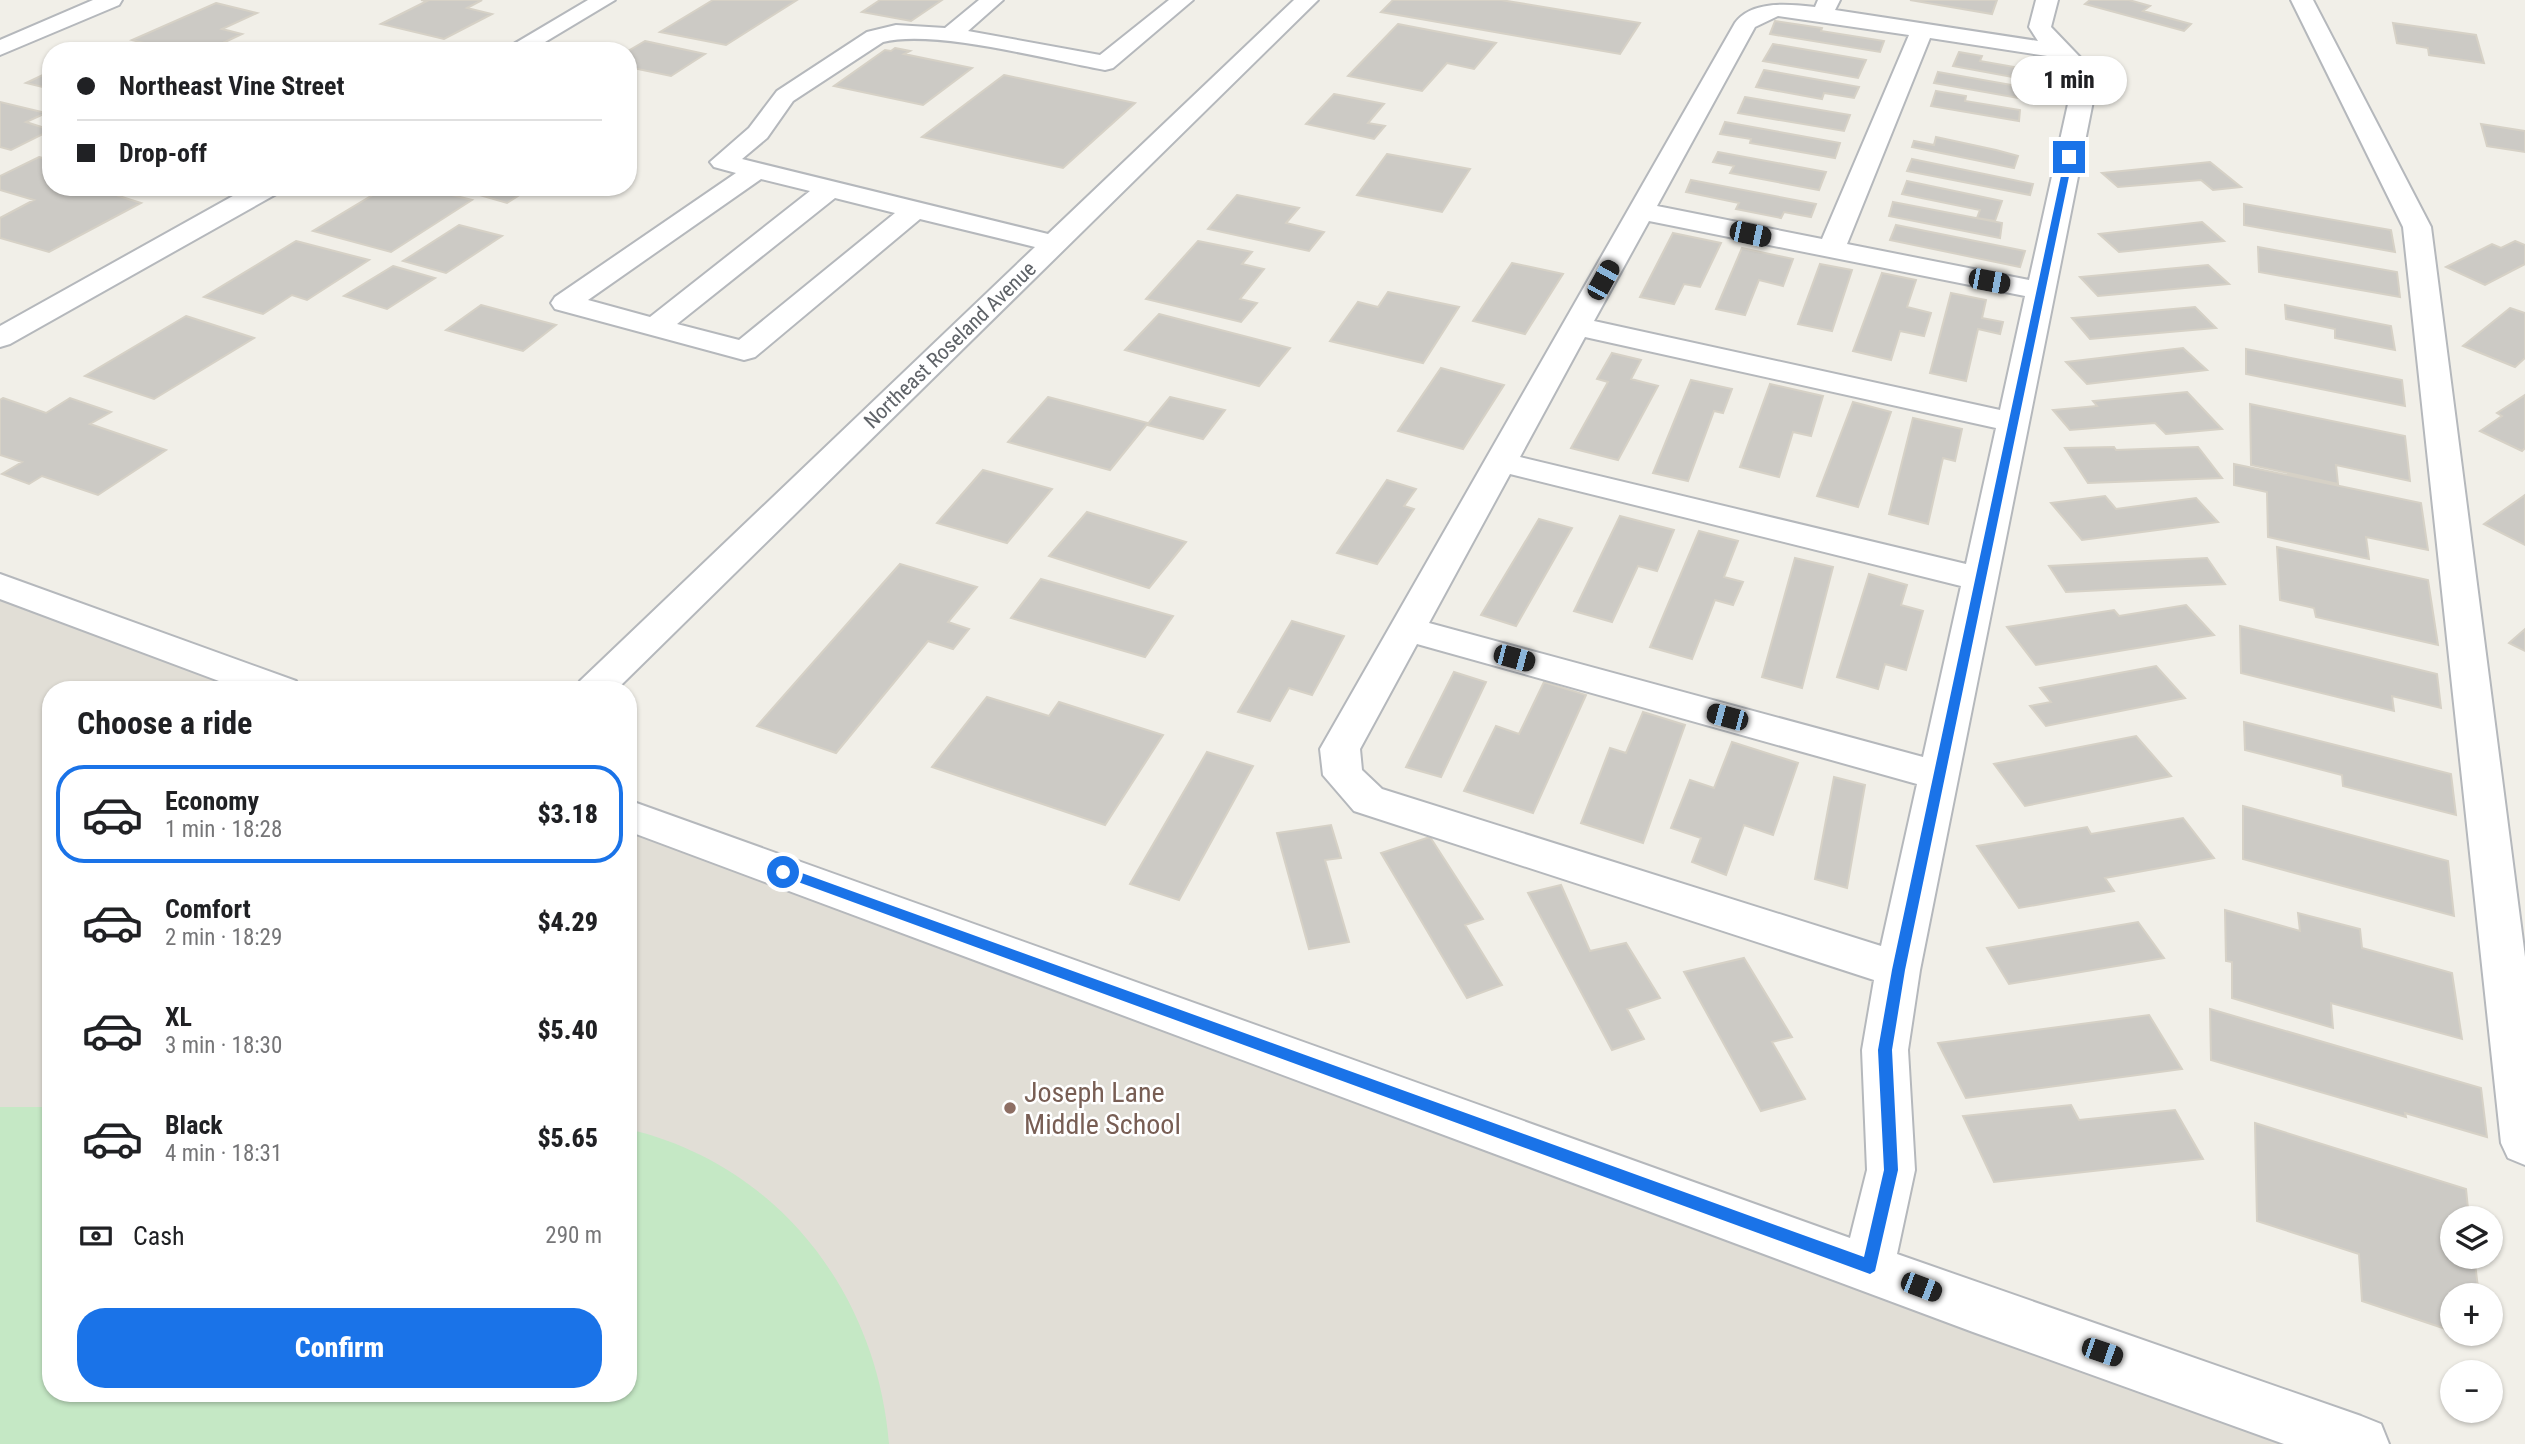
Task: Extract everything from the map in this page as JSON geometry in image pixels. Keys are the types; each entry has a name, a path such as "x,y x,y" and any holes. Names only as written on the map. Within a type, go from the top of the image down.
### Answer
{"street":[{"path":"0,48 111,0"},
{"path":"529,42 604,0"},
{"path":"950,35 992,0"},
{"path":"1054,244 723,162 758,134 785,96 875,37 896,32 950,35 1105,63 1182,0"},
{"name":"Northeast Roseland Avenue","path":"602,681 1307,0"},
{"path":"1870,1266 1891,1170 1885,1050 1898,970 2086,76 2077,64 2058,51 2040,27 2047,0"},
{"path":"2302,0 2417,227 2525,1143"},
{"path":"1898,970 1368,800 1343,775 1340,749 1746,23 1775,9 1826,7 1922,30 2058,51"},
{"path":"1831,250 1922,30"},
{"path":"757,170 565,303 744,351 916,209"},
{"path":"655,327 831,188"},
{"path":"0,338 253,196"},
{"path":"1641,211 2041,291"},
{"path":"1577,326 2014,422"},
{"path":"1500,463 1981,579"},
{"path":"0,586 259,681"},
{"path":"1407,629 1940,776"},
{"path":"637,818 1870,1266 2302,1433 2361,1444"}],"shaded area":[{"name":"Joseph Lane Middle School","path":"0,589 248,681 42,681 42,1402 637,1402 637,826 2293,1444 0,1444"}],"green space":[{"path":"0,1107 42,1107 42,1402 637,1402 637,1132 682,1146 730,1172 773,1204 810,1243 841,1287 864,1336 880,1389 889,1444 0,1444"}],"building":[{"path":"421,0 482,0 467,8 492,14 444,39 381,24 427,1"},
{"path":"713,0 797,0 726,45 660,32"},
{"path":"880,0 942,0 911,21 862,12"},
{"path":"1393,0 1501,0 1640,23 1620,54 1381,12"},
{"path":"1910,0 1997,0 1992,14"},
{"path":"2090,0 2129,0 2150,6 2143,11 2191,24 2184,31 2085,4"},
{"path":"216,3 257,13 222,29 242,34 225,42 132,40"},
{"path":"1775,21 1884,41 1880,52 1770,34"},
{"path":"2393,23 2476,35 2484,63 2429,55 2428,48 2397,43"},
{"path":"1398,24 1496,43 1474,69 1447,63 1422,91 1348,76"},
{"path":"645,41 705,54 671,76 637,69 637,46"},
{"path":"1773,44 1866,60 1858,78 1763,61"},
{"path":"895,48 910,51 904,54 972,68 923,105 834,86 885,50 891,51"},
{"path":"1959,52 1982,56 1980,61 2048,73 2045,83 1953,66"},
{"path":"1764,70 1859,87 1854,98 1824,93 1822,99 1756,87"},
{"path":"1938,72 2051,92 2047,103 1934,83"},
{"path":"42,75 42,87 26,83"},
{"path":"1004,75 1135,103 1063,168 922,137"},
{"path":"1936,91 1966,96 1965,101 2020,110 2019,121 1931,106"},
{"path":"1334,94 1384,104 1368,123 1385,126 1374,139 1306,124"},
{"path":"1745,97 1850,115 1844,131 1738,113"},
{"path":"0,102 42,112 42,115 26,122 42,127 42,134 11,150 0,147"},
{"path":"1725,122 1840,143 1835,158 1750,143 1751,139 1720,134"},
{"path":"2481,124 2525,131 2525,152 2487,146"},
{"path":"1936,137 2018,156 2014,168 1912,147 1914,141 1934,145"},
{"path":"1718,152 1826,172 1819,190 1730,173 1734,166 1713,162"},
{"path":"1387,154 1470,169 1442,212 1357,195"},
{"path":"39,157 42,158 42,196 119,196 141,203 49,252 0,238 0,218 34,200 0,190 0,176"},
{"path":"1912,159 2033,184 2030,195 1907,171"},
{"path":"2210,162 2241,187 2213,190 2201,180 2118,187 2102,173"},
{"path":"1691,180 1816,204 1811,217 1784,212 1781,218 1736,209 1739,203 1686,192"},
{"path":"1907,181 2002,201 1995,221 1977,218 1980,210 1902,194"},
{"path":"1237,195 1299,208 1286,223 1324,232 1309,251 1208,229"},
{"path":"371,196 456,196 472,200 391,252 313,231"},
{"path":"483,196 518,196 507,203"},
{"path":"1893,202 2002,223 2000,238 1889,216"},
{"path":"2244,204 2391,230 2395,252 2244,225"},
{"path":"2202,222 2224,241 2119,252 2099,234"},
{"path":"459,225 502,236 446,273 403,261"},
{"path":"1896,225 2025,251 2020,267 1890,240"},
{"path":"1673,233 1721,243 1700,287 1684,284 1674,304 1640,297"},
{"path":"296,241 369,260 307,300 292,295 263,314 204,297"},
{"path":"1198,241 1252,252 1242,264 1264,269 1240,299 1257,303 1241,322 1146,299"},
{"path":"2515,241 2525,245 2525,264 2485,285 2446,267 2492,244 2501,248"},
{"path":"2258,247 2397,272 2400,297 2259,272"},
{"path":"1742,248 1793,259 1783,286 1759,280 1745,315 1716,309"},
{"path":"1512,263 1563,274 1525,334 1473,321"},
{"path":"1820,264 1852,270 1832,331 1798,324"},
{"path":"2208,265 2229,284 2098,296 2080,277"},
{"path":"393,266 435,278 387,309 344,296"},
{"path":"1882,273 1916,280 1907,307 1931,313 1924,336 1900,331 1891,360 1853,351"},
{"path":"1388,292 1459,307 1423,363 1330,341 1358,302 1378,307"},
{"path":"1951,293 1986,300 1982,318 2003,322 2000,334 1978,329 1966,381 1930,373"},
{"path":"481,305 556,325 523,351 446,330"},
{"path":"2285,305 2391,326 2395,350 2335,338 2335,329 2286,319"},
{"path":"2195,307 2216,328 2090,339 2072,318"},
{"path":"2510,308 2525,313 2525,358 2515,367 2463,346"},
{"path":"1159,314 1290,348 1259,386 1125,350"},
{"path":"186,316 254,338 154,399 85,376"},
{"path":"2183,348 2207,370 2087,384 2066,362"},
{"path":"2246,349 2402,380 2405,406 2246,374"},
{"path":"1612,353 1641,360 1631,379 1658,386 1618,460 1571,448 1608,382 1597,379"},
{"path":"1441,368 1504,385 1463,449 1398,431"},
{"path":"1691,380 1732,389 1723,413 1714,411 1688,481 1653,473"},
{"path":"1770,384 1823,396 1811,436 1793,432 1779,477 1740,467"},
{"path":"2187,392 2222,429 2166,434 2155,423 2070,430 2053,410 2097,406 2093,401"},
{"path":"2525,395 2525,448 2522,451 2480,431 2502,416 2497,413"},
{"path":"1048,397 1148,423 1110,470 1008,442"},
{"path":"1170,397 1225,410 1203,439 1147,425"},
{"path":"3,398 46,413 70,398 111,412 90,424 166,450 98,495 42,476 29,484 2,474 22,462 0,455 0,400"},
{"path":"1853,402 1891,412 1858,507 1817,496"},
{"path":"2250,404 2405,436 2410,481 2336,465 2338,484 2251,465"},
{"path":"1913,418 1962,429 1955,461 1943,458 1928,524 1889,514"},
{"path":"2114,447 2116,450 2198,447 2222,478 2088,483 2065,448"},
{"path":"2234,464 2421,503 2428,550 2366,537 2369,559 2268,537 2267,492 2234,485"},
{"path":"983,470 1052,489 1007,543 937,523"},
{"path":"1387,480 1416,489 1404,506 1414,509 1377,564 1337,553"},
{"path":"2525,495 2525,545 2484,524"},
{"path":"2105,496 2116,509 2196,498 2218,522 2082,540 2051,503"},
{"path":"1087,512 1186,542 1149,588 1049,556"},
{"path":"1620,516 1674,530 1657,571 1638,566 1612,622 1574,611"},
{"path":"1539,519 1572,528 1516,626 1481,615"},
{"path":"1699,531 1738,541 1724,577 1743,582 1733,605 1715,600 1692,659 1650,647"},
{"path":"2277,547 2428,580 2438,645 2316,617 2314,608 2280,600"},
{"path":"1795,558 1833,567 1802,688 1762,677"},
{"path":"2207,558 2225,584 2066,592 2049,566"},
{"path":"900,564 977,587 948,622 969,629 953,649 928,641 836,753 757,726"},
{"path":"1869,574 1907,585 1901,605 1923,611 1906,670 1885,664 1878,689 1837,677"},
{"path":"1041,579 1173,616 1145,657 1011,618"},
{"path":"2186,605 2214,635 2036,665 2007,627 2114,610 2119,616"},
{"path":"1292,621 1344,636 1312,695 1289,688 1270,721 1238,712"},
{"path":"2240,626 2437,674 2441,708 2392,696 2394,711 2241,673"},
{"path":"2525,629 2525,651 2509,643"},
{"path":"2156,666 2185,698 2046,726 2030,706 2051,702 2040,688"},
{"path":"1454,672 1486,682 1441,777 1406,767"},
{"path":"1544,682 1586,695 1533,813 1464,791 1496,726 1519,734"},
{"path":"987,697 1049,716 1059,702 1163,735 1105,825 932,767"},
{"path":"1643,712 1685,725 1643,843 1581,823 1610,748 1626,753"},
{"path":"2244,722 2451,774 2456,815 2343,786 2342,775 2245,750"},
{"path":"2136,736 2171,776 2025,806 1994,764"},
{"path":"1732,742 1798,763 1773,835 1744,825 1726,875 1692,862 1701,838 1671,828 1690,780 1714,788"},
{"path":"1207,752 1253,766 1179,900 1130,884"},
{"path":"1834,777 1865,785 1847,888 1815,879"},
{"path":"2243,806 2448,861 2454,916 2243,859"},
{"path":"2183,818 2214,858 2105,878 2114,891 2019,908 1977,846 2087,827 2091,834"},
{"path":"1331,825 1341,858 1325,860 1349,942 1309,949 1277,833"},
{"path":"1430,837 1483,919 1465,925 1502,985 1467,998 1381,853"},
{"path":"1561,885 1590,951 1626,943 1660,998 1627,1009 1644,1039 1612,1050 1528,893"},
{"path":"2225,910 2300,931 2298,913 2360,929 2362,948 2452,973 2462,1039 2331,1003 2333,1028 2232,998 2232,962 2226,961"},
{"path":"2138,922 2164,958 2009,984 1987,948"},
{"path":"1744,958 1792,1037 1772,1042 1805,1099 1761,1111 1684,972"},
{"path":"2210,1009 2481,1088 2487,1137 2405,1113 2406,1117 2211,1060"},
{"path":"2149,1015 2182,1069 1966,1098 1938,1043"},
{"path":"2071,1105 2079,1120 2175,1110 2203,1159 1994,1182 1963,1116"},
{"path":"2255,1123 2466,1189 2468,1206 2440,1206 2440,1269 2476,1269 2477,1283 2440,1283 2440,1327 2362,1301 2359,1254 2257,1221"}],"place":[{"name":"Joseph Lane Middle School","path":"1010,1108"}],"route":[{"path":"783,872 1870,1266 1891,1170 1885,1050 1898,970 2069,157"}]}
